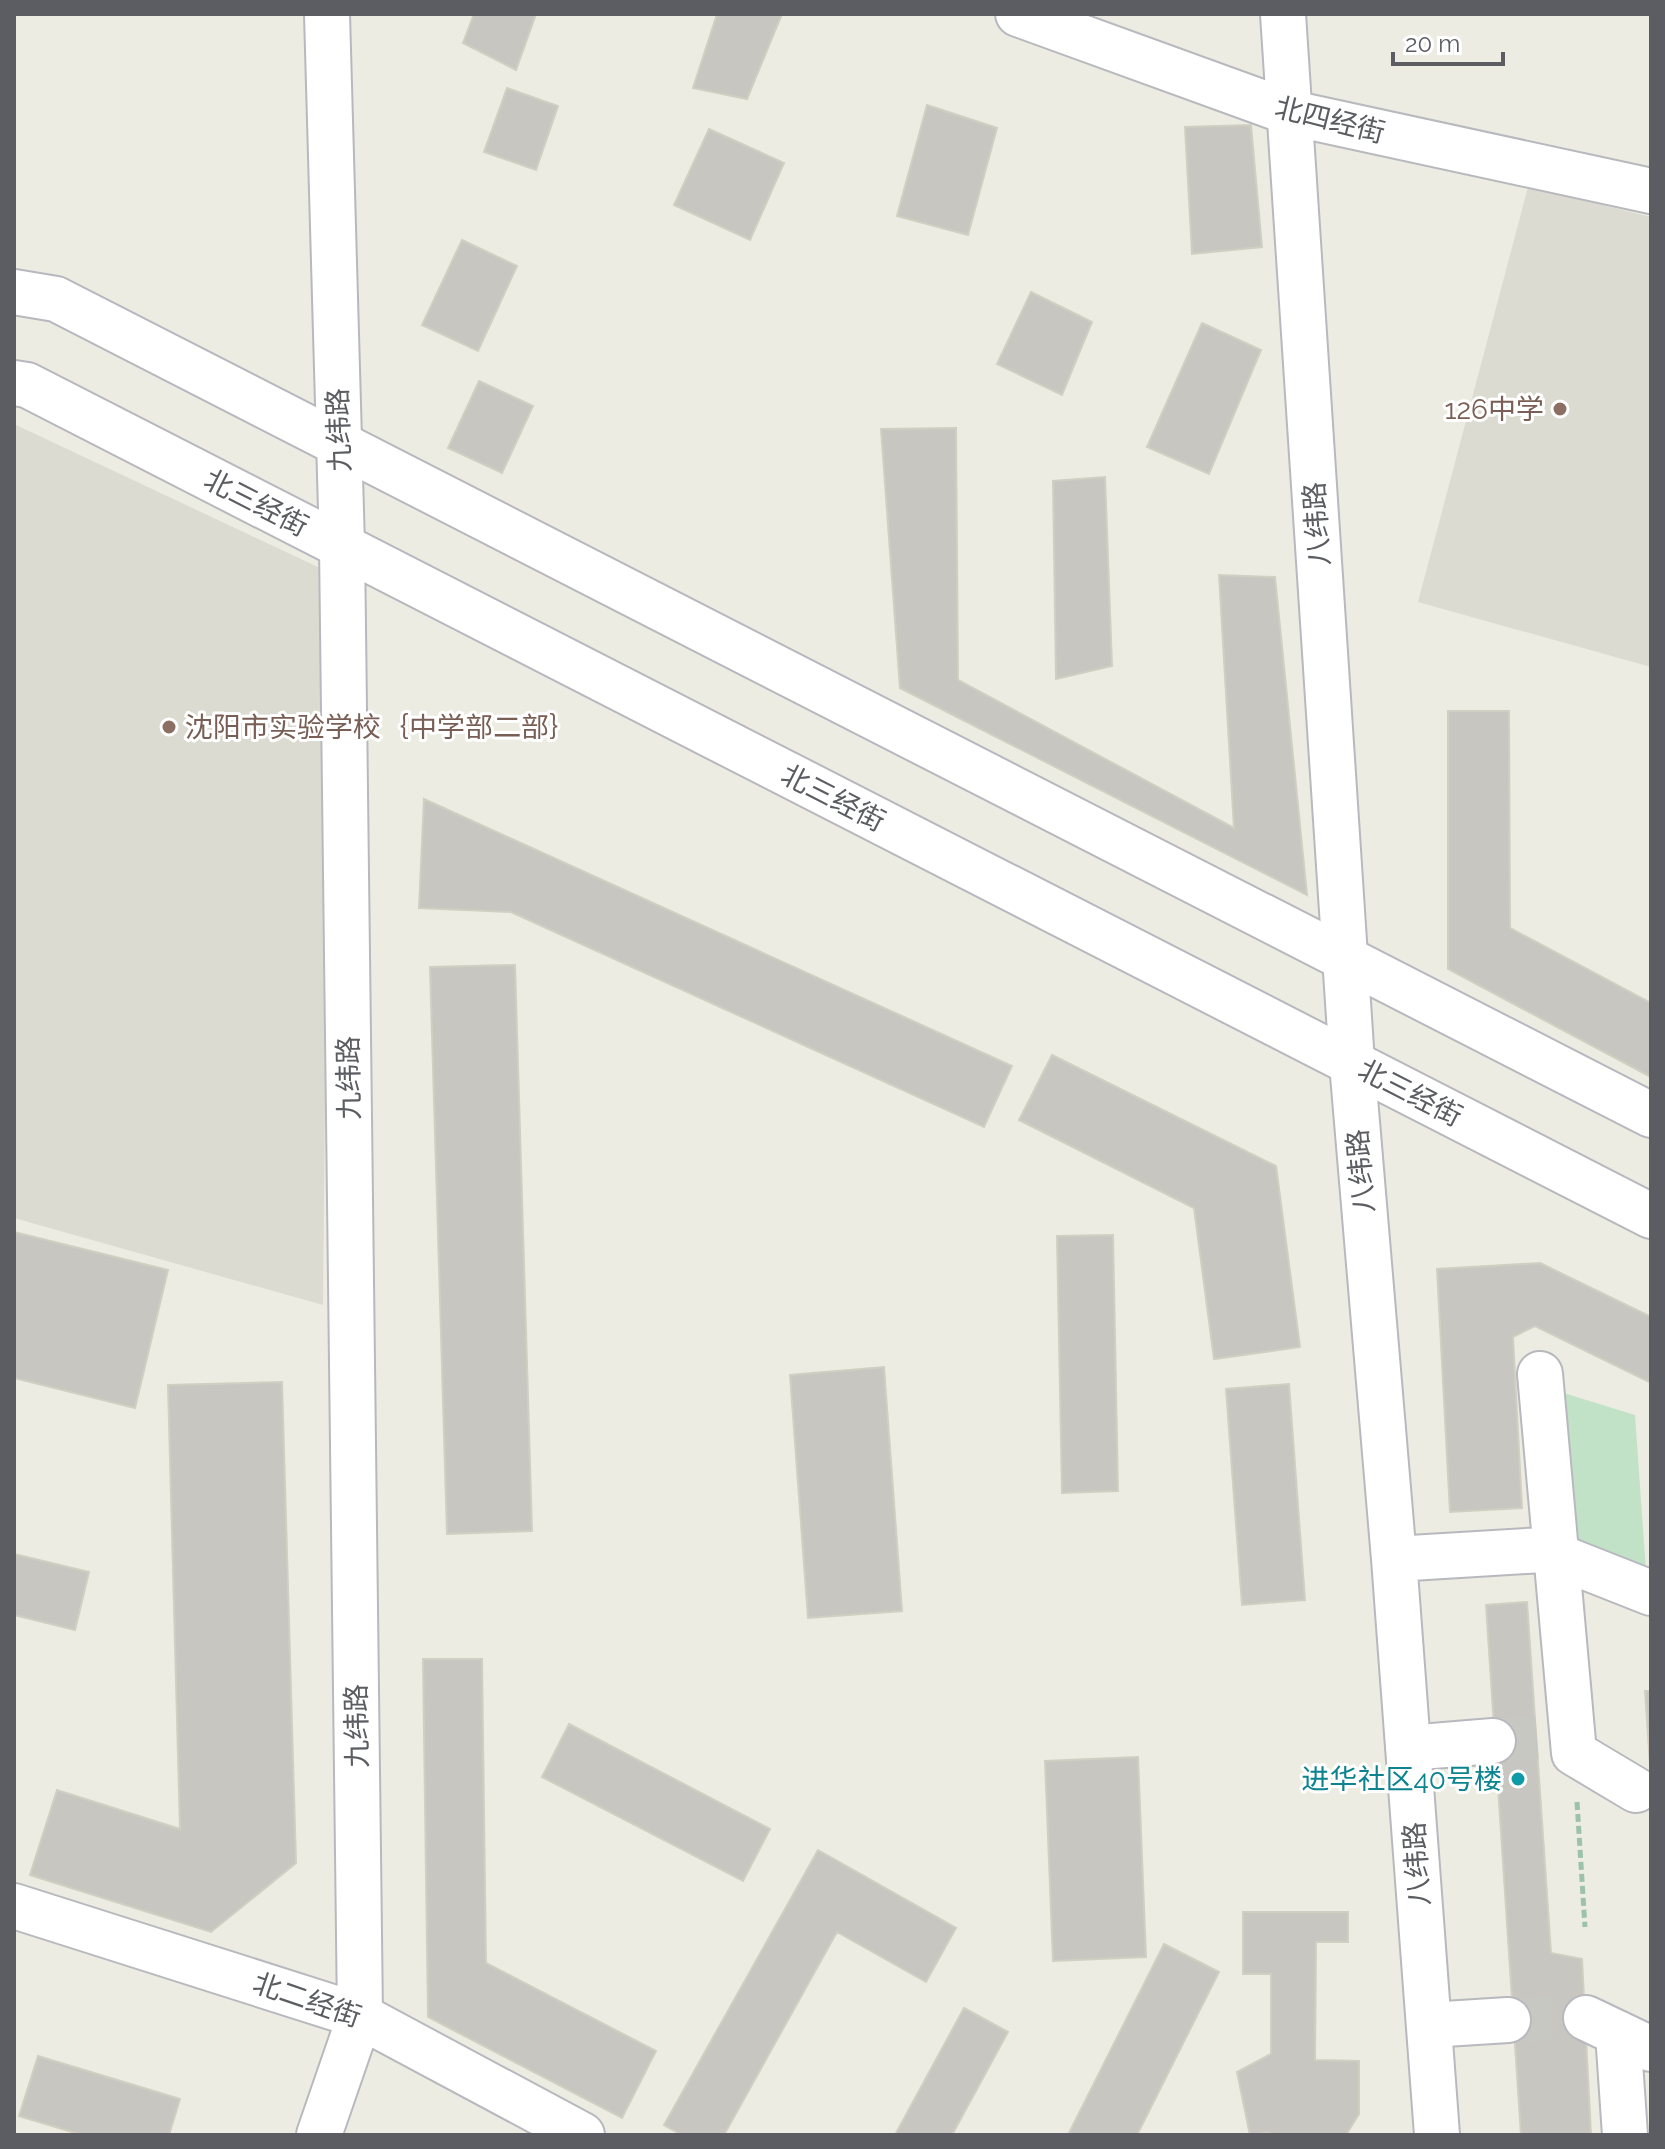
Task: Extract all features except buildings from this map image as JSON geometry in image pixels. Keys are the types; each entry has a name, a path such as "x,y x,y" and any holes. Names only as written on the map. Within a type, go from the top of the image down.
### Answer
{"street":[{"name":"九纬路","path":"319,2135 360,2016 342,546 327,14"},
{"name":"北四经街","path":"1018,14 1291,113 1651,191"},
{"name":"八纬路","path":"1283,14 1352,1063 1394,1559 1437,2135"},
{"path":"14,292 56,299 1651,1115"},
{"name":"北三经街","path":"14,383 27,385 1651,1216"},
{"path":"1540,1374 1556,1555 1563,1742 1636,1790"},
{"path":"1394,1559 1542,1550 1651,1593"},
{"path":"1408,1748 1493,1741"},
{"name":"北二经街","path":"14,1906 360,2016 582,2135"},
{"path":"1429,2025 1508,2020"},
{"path":"1619,2033 1625,2135"}],"path":[{"path":"1563,1742 1585,1927"}],"shaded area":[{"name":"126中学","path":"1528,187 1651,217 1651,667 1418,602"},
{"name":"沈阳市实验学校｛中学部二部｝","path":"14,424 320,568 327,887 323,1305 14,1218"}],"green space":[{"path":"1554,1390 1635,1415 1646,1571 1568,1546"}],"tunnel":[{"path":"1493,1741 1542,1737"},
{"path":"1508,2020 1586,2018"}],"place":[{"name":"126中学","path":"1560,409"},
{"name":"沈阳市实验学校｛中学部二部｝","path":"169,727"},
{"name":"进华社区40号楼","path":"1518,1779"}]}
